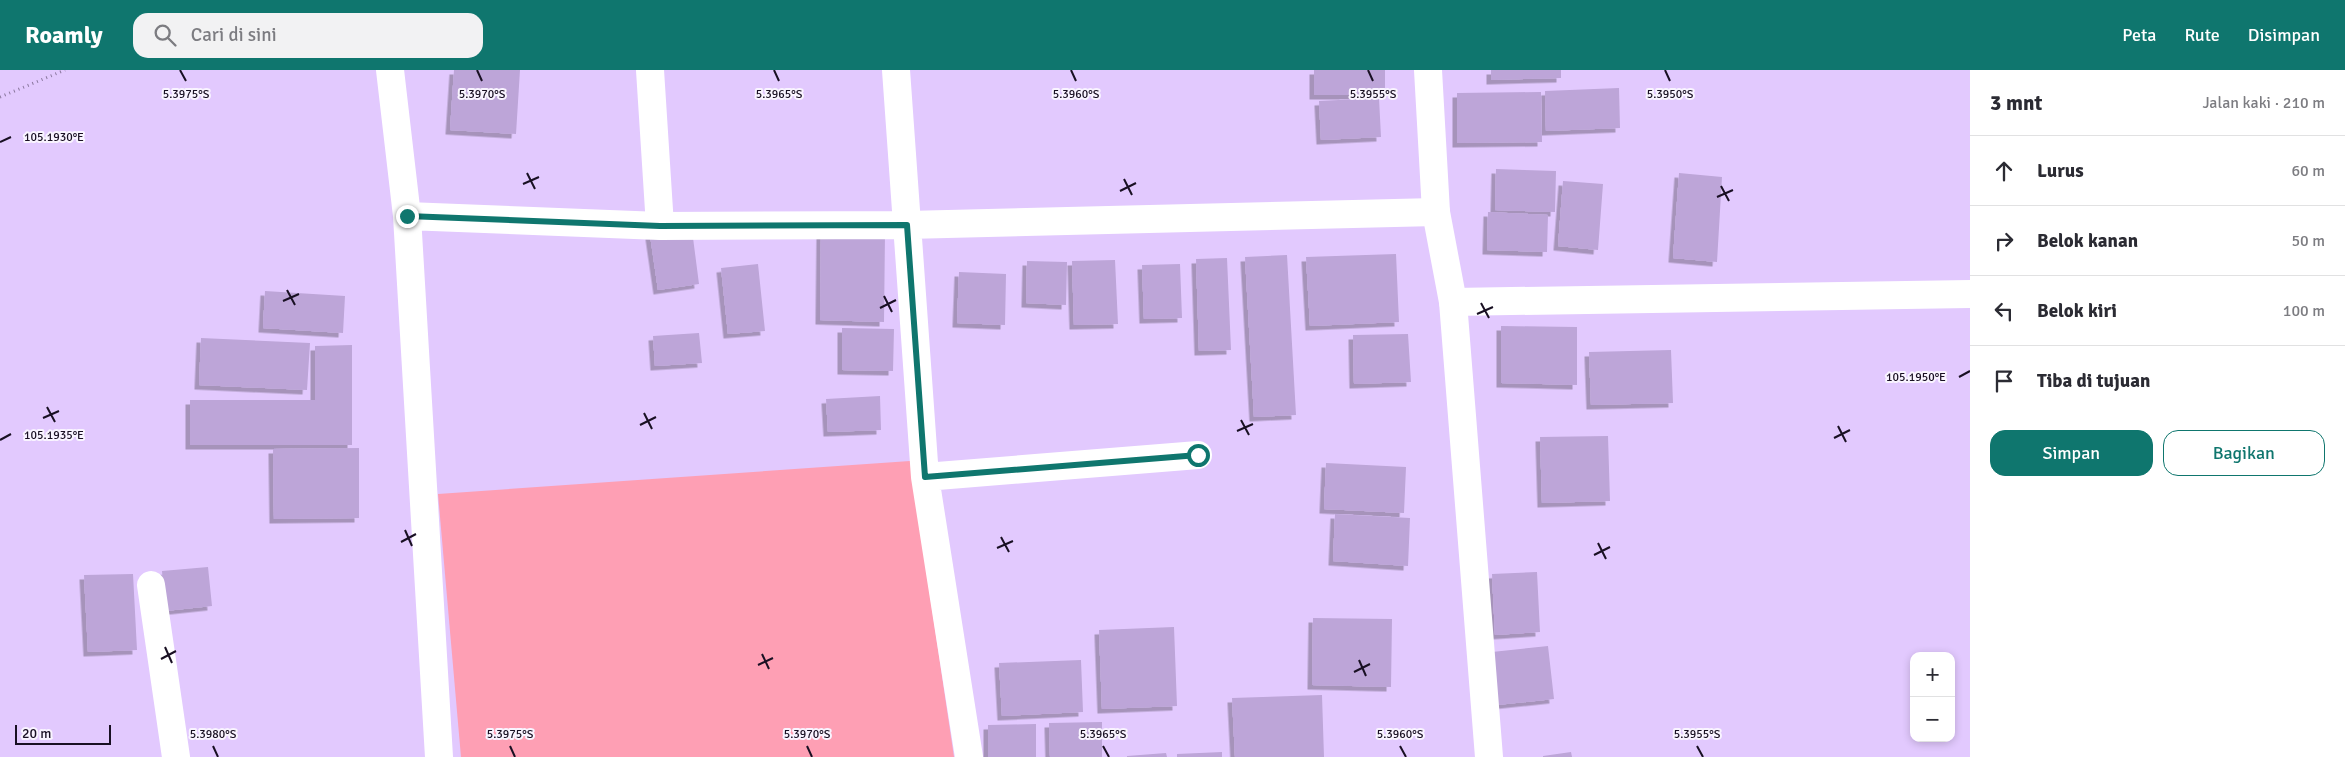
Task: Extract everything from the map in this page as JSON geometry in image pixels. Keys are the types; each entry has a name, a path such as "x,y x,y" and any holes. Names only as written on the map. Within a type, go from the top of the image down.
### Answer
{"street":[{"path":"390,70 407,216 440,757"},
{"path":"650,70 660,226"},
{"path":"896,70 925,477 969,757"},
{"path":"1428,70 1436,212 1453,302 1489,757"},
{"path":"407,216 660,226 907,225 1436,212"},
{"path":"1453,302 1970,294"},
{"path":"925,477 1198,455"},
{"path":"151,585 176,757"}],"path":[{"path":"0,97 64,70"}],"shaded area":[{"path":"910,461 954,757 461,757 438,494"}],"building":[{"path":"454,70 520,70 516,134 450,130"},
{"path":"1314,70 1385,70 1385,95 1314,95"},
{"path":"1491,70 1561,70 1561,78 1491,80"},
{"path":"1619,88 1620,128 1546,131 1545,91"},
{"path":"1541,92 1542,142 1457,143 1457,93"},
{"path":"1379,98 1381,137 1321,140 1319,101"},
{"path":"1496,169 1556,171 1555,212 1495,210"},
{"path":"1679,173 1722,177 1717,262 1673,258"},
{"path":"1563,181 1603,184 1598,250 1558,246"},
{"path":"1488,212 1548,215 1547,252 1487,250"},
{"path":"692,230 699,284 658,290 650,235"},
{"path":"821,232 885,233 884,322 820,320"},
{"path":"1396,254 1399,322 1310,326 1306,257"},
{"path":"1287,255 1296,415 1254,417 1245,257"},
{"path":"1227,258 1231,350 1199,351 1196,259"},
{"path":"1115,260 1118,324 1074,325 1072,261"},
{"path":"1027,261 1067,262 1066,305 1026,303"},
{"path":"758,264 765,331 728,334 721,268"},
{"path":"1180,264 1182,318 1144,319 1142,265"},
{"path":"959,272 1006,274 1005,325 957,323"},
{"path":"265,291 345,296 343,333 263,328"},
{"path":"1501,326 1577,327 1577,385 1501,383"},
{"path":"842,328 894,329 893,371 842,370"},
{"path":"699,333 702,363 655,366 653,336"},
{"path":"1408,334 1411,382 1354,384 1353,335"},
{"path":"201,338 310,343 307,390 199,385"},
{"path":"352,345 352,445 190,445 190,400 315,400 315,346"},
{"path":"1671,350 1673,403 1591,405 1589,352"},
{"path":"880,396 881,430 828,432 826,399"},
{"path":"1608,436 1610,501 1542,503 1540,437"},
{"path":"359,448 359,518 274,519 273,449"},
{"path":"1326,463 1406,467 1404,513 1324,509"},
{"path":"1335,514 1410,518 1408,566 1333,561"},
{"path":"208,567 212,606 165,611 162,571"},
{"path":"1537,572 1540,632 1495,635 1492,574"},
{"path":"133,574 137,650 88,652 84,575"},
{"path":"1313,618 1392,619 1391,687 1312,685"},
{"path":"1174,627 1177,706 1102,709 1099,630"},
{"path":"1548,646 1554,699 1497,705 1492,652"},
{"path":"1081,660 1083,712 1002,716 999,663"},
{"path":"1322,695 1324,757 1235,757 1232,698"},
{"path":"1102,722 1102,757 1050,757 1049,723"},
{"path":"1036,724 1036,757 988,757 988,725"},
{"path":"1222,752 1222,757 1177,757 1177,754"},
{"path":"1571,752 1572,757 1543,757 1543,756"},
{"path":"1166,753 1167,757 1127,757 1127,756"}],"route":[{"path":"407,216 660,226 907,225 925,477 1198,455"}]}
